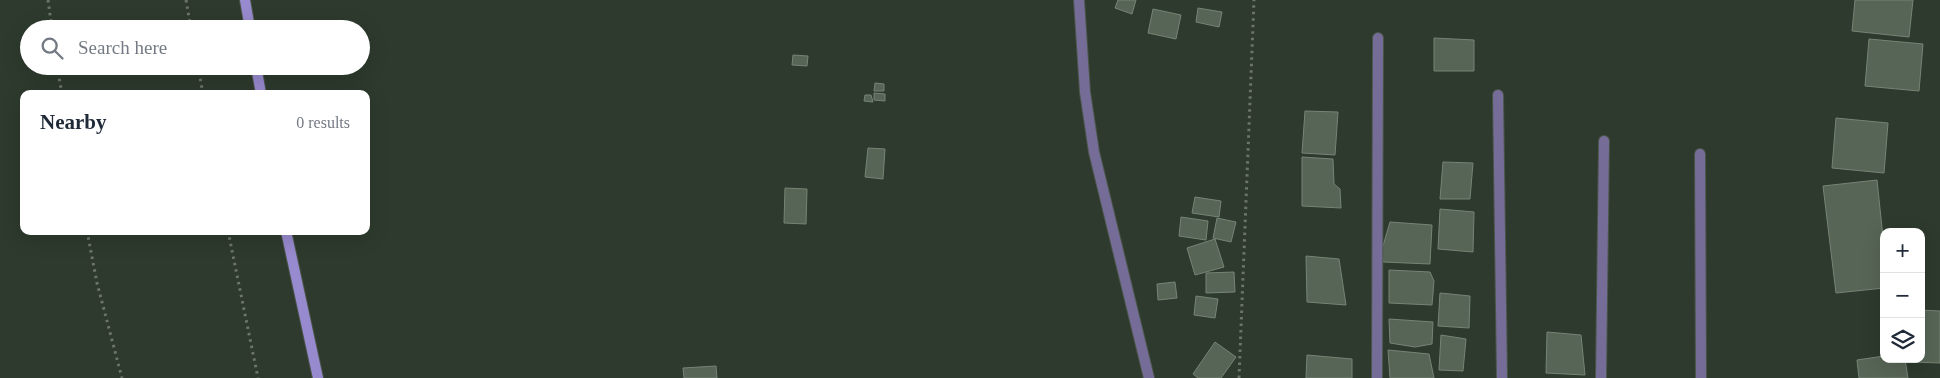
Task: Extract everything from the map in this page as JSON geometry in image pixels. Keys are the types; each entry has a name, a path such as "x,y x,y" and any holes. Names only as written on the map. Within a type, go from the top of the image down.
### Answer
{"street":[{"path":"245,0 248,20"},
{"path":"1079,0 1085,92 1094,152 1149,378"},
{"path":"1378,38 1378,378"},
{"path":"258,75 260,90"},
{"path":"1498,95 1502,378"},
{"path":"1601,378 1604,141"},
{"path":"1700,154 1701,378"},
{"path":"287,235 318,378"}],"path":[{"path":"48,0 51,20"},
{"path":"186,0 189,20"},
{"path":"1239,378 1254,0"},
{"path":"59,75 61,90"},
{"path":"200,75 202,90"},
{"path":"89,235 97,283 122,378"},
{"path":"229,235 258,378"}],"building":[{"path":"1118,0 1136,0 1132,14 1115,8"},
{"path":"1855,0 1913,0 1909,37 1852,31"},
{"path":"1198,8 1222,12 1219,27 1196,22"},
{"path":"1153,9 1181,15 1176,39 1148,33"},
{"path":"1434,38 1474,40 1474,71 1434,71"},
{"path":"1869,39 1923,44 1919,91 1865,86"},
{"path":"793,55 808,56 807,66 792,65"},
{"path":"875,83 884,84 884,91 874,91"},
{"path":"874,93 885,94 885,101 874,100"},
{"path":"865,95 871,95 873,102 864,101"},
{"path":"1305,111 1338,112 1335,155 1302,153"},
{"path":"1836,118 1888,123 1884,173 1832,168"},
{"path":"868,148 885,149 883,179 865,177"},
{"path":"1302,157 1333,159 1334,184 1340,189 1341,208 1302,206"},
{"path":"1443,162 1473,163 1470,199 1440,199"},
{"path":"1877,180 1882,228 1880,228 1880,288 1836,293 1823,186"},
{"path":"785,188 807,189 806,224 784,223"},
{"path":"1195,197 1221,201 1219,217 1192,213"},
{"path":"1440,209 1474,212 1473,252 1438,249"},
{"path":"1181,217 1208,221 1206,240 1179,236"},
{"path":"1217,218 1236,222 1231,242 1213,238"},
{"path":"1390,222 1432,225 1430,264 1383,262 1382,249"},
{"path":"1215,239 1224,267 1195,275 1187,248"},
{"path":"1306,256 1339,259 1346,305 1307,302"},
{"path":"1389,270 1430,272 1434,281 1432,305 1389,303"},
{"path":"1234,272 1235,292 1206,293 1206,273"},
{"path":"1175,282 1177,298 1158,300 1157,284"},
{"path":"1440,293 1470,296 1469,328 1438,326"},
{"path":"1196,296 1218,299 1215,318 1194,315"},
{"path":"1925,310 1940,311 1940,363 1925,362"},
{"path":"1389,319 1433,322 1432,344 1415,347 1390,343"},
{"path":"1547,332 1581,335 1585,375 1546,373"},
{"path":"1441,335 1466,339 1463,371 1439,370"},
{"path":"1215,342 1236,357 1221,378 1198,378 1193,374"},
{"path":"1388,350 1429,354 1434,378 1390,378"},
{"path":"1307,355 1352,359 1352,378 1306,378"},
{"path":"1880,357 1880,363 1906,363 1908,378 1859,378 1857,360"},
{"path":"716,366 717,378 684,378 683,368"}]}
